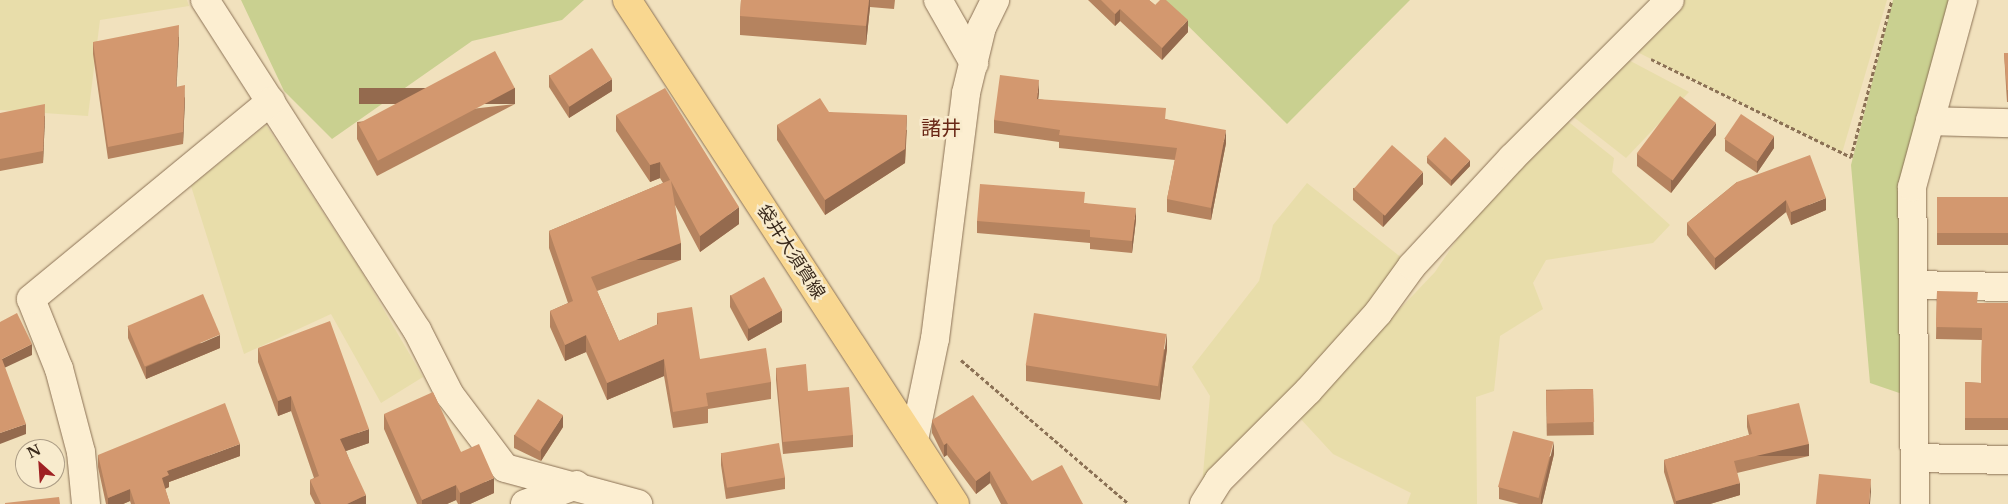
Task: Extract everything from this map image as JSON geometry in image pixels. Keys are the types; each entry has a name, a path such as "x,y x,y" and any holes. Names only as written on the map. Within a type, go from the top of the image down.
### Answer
{"main road":[{"name":"袋井大須賀線","path":"627,0 955,504"}],"street":[{"path":"205,0 417,330 450,395 505,468 577,485 638,504"},
{"path":"938,0 974,63"},
{"path":"914,440 935,338 966,93 974,63 996,0"},
{"path":"1204,504 1219,480 1378,313 1412,266 1621,45 1670,0"},
{"path":"1916,504 1912,187 1963,0"},
{"path":"86,504 81,452 59,369 31,299 270,101"},
{"path":"1930,121 2008,123"},
{"path":"1913,285 2008,287"},
{"path":"1915,458 2008,460"},
{"path":"526,504 577,485"}],"path":[{"path":"1621,45 1851,157 1892,0"},
{"path":"935,338 1129,504"}],"shaded area":[{"path":"0,0 187,0 189,6 100,20 88,116 0,110"},
{"path":"1682,0 1887,0 1842,153 1629,48"},
{"path":"1621,56 1689,92 1626,158 1566,111"},
{"path":"1556,112 1614,158 1612,172 1670,225 1653,243 1546,260 1533,283 1543,309 1500,336 1494,391 1476,397 1477,504 1407,504 1411,493 1333,454 1298,416 1435,272 1512,158"},
{"path":"266,125 360,269 423,377 381,403 331,314 244,354 191,186"},
{"path":"1307,183 1412,266 1202,485 1210,396 1192,367 1259,281 1273,225"}],"green space":[{"path":"241,0 584,0 562,20 472,41 332,139 284,91"},
{"path":"1162,0 1410,0 1287,124"},
{"path":"1893,0 1960,0 1912,187 1914,398 1870,383 1851,165"}],"building":[{"path":"741,0 869,0 866,26 740,16"},
{"path":"1101,0 1149,0 1155,5 1160,0 1166,0 1188,20 1162,48 1120,9 1115,14"},
{"path":"179,25 176,87 185,85 183,132 108,147 93,42"},
{"path":"592,48 612,79 569,107 549,76"},
{"path":"495,51 515,88 378,161 358,124"},
{"path":"2004,53 2008,53 2008,90 2007,90"},
{"path":"1000,75 1039,80 1037,99 1166,108 1165,119 1226,130 1211,208 1167,199 1177,148 1059,135 1060,130 994,120"},
{"path":"665,88 739,207 700,236 671,181 681,243 591,277 619,341 658,324 657,313 692,307 700,359 766,348 771,382 706,393 708,406 673,412 664,359 607,383 586,335 565,345 550,311 573,301 549,231 670,180 660,162 650,165 616,115"},
{"path":"1680,96 1716,123 1673,181 1637,154"},
{"path":"820,98 829,112 907,115 905,149 825,200 777,125"},
{"path":"45,104 43,151 0,159 0,113"},
{"path":"1741,114 1774,136 1757,161 1724,139"},
{"path":"1445,137 1470,160 1451,180 1427,157"},
{"path":"1392,145 1423,172 1385,216 1354,189"},
{"path":"1810,155 1826,198 1791,212 1786,200 1715,258 1687,223 1737,182"},
{"path":"980,184 1085,192 1084,203 1136,208 1132,241 1090,237 1090,230 977,221"},
{"path":"1937,197 2008,197 2008,233 1937,233"},
{"path":"764,277 782,310 749,329 731,295"},
{"path":"1937,291 1978,292 1977,303 2008,303 2008,418 1965,418 1965,382 1981,383 1982,328 1936,327"},
{"path":"203,294 220,335 145,367 128,326"},
{"path":"17,313 32,344 2,359 26,424 0,433 0,322"},
{"path":"1034,313 1166,334 1158,386 1026,365"},
{"path":"330,321 369,429 340,439 366,495 347,504 321,504 310,480 319,476 291,396 278,401 258,348"},
{"path":"806,364 808,391 849,387 853,435 783,442 776,368"},
{"path":"1593,389 1594,422 1547,424 1546,391"},
{"path":"433,392 461,452 479,444 494,478 460,493 456,485 422,500 384,414"},
{"path":"973,395 1032,481 1062,465 1083,504 1008,504 990,471 976,481 947,443 944,445 932,420"},
{"path":"538,399 563,415 540,451 515,435"},
{"path":"225,403 240,444 167,471 169,475 162,478 170,504 135,504 130,489 108,498 98,455"},
{"path":"1799,403 1809,444 1734,461 1740,483 1676,501 1664,460 1752,434 1747,415"},
{"path":"1513,431 1554,442 1539,498 1498,487"},
{"path":"779,443 785,477 727,488 721,453"},
{"path":"1819,474 1871,479 1869,504 1816,504"},
{"path":"59,497 60,504 5,504 5,503"}],"district":[{"name":"諸井","path":"941,128"}]}
